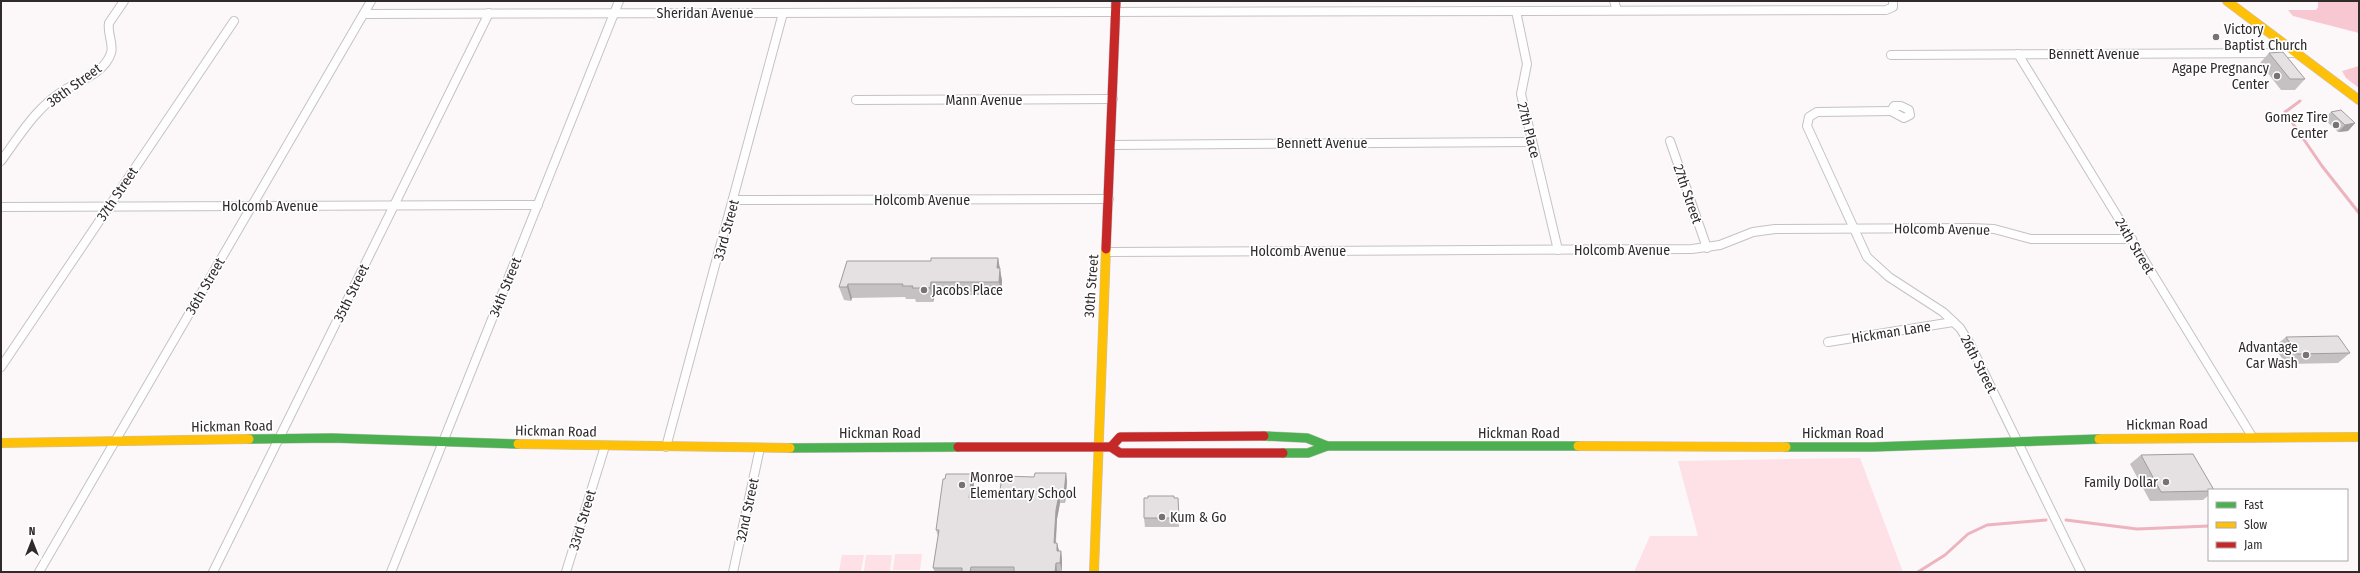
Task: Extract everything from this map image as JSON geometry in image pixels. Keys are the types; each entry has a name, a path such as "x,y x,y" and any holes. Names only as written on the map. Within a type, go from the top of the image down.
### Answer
{"main road":[{"name":"30th Street","path":"1094,572 1104,296 1108,252 1116,1"},
{"path":"2227,1 2359,100"},
{"name":"Hickman Road","path":"1111,447 1120,437 1219,435 1307,438 1327,446"},
{"name":"Hickman Road","path":"1,443 332,438 666,447 1111,447 1120,453 1308,453 1327,446 1873,447 2018,442 2359,437"}],"street":[{"name":"38th Street","path":"1,161 42,108 67,88 96,72 104,64 112,49 108,27 110,19 124,1"},
{"name":"36th Street","path":"38,572 372,1"},
{"name":"34th Street","path":"391,572 619,1"},
{"path":"1614,1 1617,10"},
{"name":"Sheridan Avenue","path":"364,14 1886,10 1893,7 1894,1"},
{"name":"27th Place","path":"1516,11 1527,64 1526,74 1521,84 1521,94 1558,250"},
{"name":"33rd Street","path":"666,447 734,200 783,13"},
{"name":"35th Street","path":"212,572 488,14"},
{"name":"37th Street","path":"1,366 234,21"},
{"name":"Bennett Avenue","path":"1892,55 2296,53"},
{"name":"24th Street","path":"2018,54 2252,438"},
{"name":"Mann Avenue","path":"856,100 1113,99"},
{"name":"26th Street","path":"1891,111 1817,112 1810,115 1807,120 1807,126 1852,228 1867,257 1878,268 1943,312 1970,344 2081,572"},
{"name":"27th Street","path":"1670,141 1707,248"},
{"name":"Bennett Avenue","path":"1112,144 1532,142"},
{"name":"Holcomb Avenue","path":"734,200 1110,199"},
{"name":"Holcomb Avenue","path":"1,207 538,205"},
{"name":"Holcomb Avenue","path":"1108,252 1707,248 1720,245 1753,232 1775,229 1852,228 1971,228 1994,229 2031,239 2132,239"},
{"name":"Hickman Lane","path":"1828,342 1953,322"},
{"name":"33rd Street","path":"566,572 605,446"},
{"name":"32nd Street","path":"733,572 760,448"}],"shaded area":[{"path":"2318,1 2359,1 2359,33 2293,16 2288,10 2316,10 2318,7"},
{"path":"2359,66 2359,88 2346,78 2342,71"},
{"path":"1860,458 1903,572 1634,572 1650,536 1698,536 1678,461"},
{"path":"895,554 922,554 920,570 893,570"},
{"path":"842,555 864,555 861,571 839,571"},
{"path":"866,555 892,555 890,571 864,571"}],"building":[{"path":"2283,52 2305,79 2290,79 2269,53"},
{"path":"2341,110 2355,123 2345,125 2331,112"},
{"path":"931,258 998,258 997,268 1000,268 999,282 931,282 930,288 912,288 913,286 902,286 903,284 848,284 847,287 839,287 847,261 931,261"},
{"path":"2338,336 2350,353 2297,354 2286,337"},
{"path":"2193,454 2213,489 2208,489 2208,491 2161,492 2141,455"},
{"name":"Monroe Elementary School","path":"1035,473 1066,473 1064,494 1059,494 1056,510 1054,543 1057,543 1057,551 1061,551 1060,563 1056,563 1055,572 1014,572 1014,567 971,567 970,572 962,572 962,568 933,568 939,530 936,530 943,479 945,479 946,474 972,474 969,498 999,498 1002,476 1034,477"},
{"path":"1148,496 1174,496 1174,498 1178,498 1179,518 1144,518 1144,498 1148,498"}],"waterway":[{"path":"2300,101 2285,112 2322,166 2359,213"},
{"path":"1918,572 1945,555 1968,534 1987,525 2046,520"},
{"path":"2066,520 2137,529 2208,526"}],"traffic: fast":[{"path":"1264,436 1307,438 1327,446"},
{"path":"249,439 332,438 518,444"},
{"path":"1786,447 1873,447 2099,439"},
{"path":"1283,453 1308,453 1327,446 1578,446"},
{"path":"790,448 958,447"}],"traffic: slow":[{"path":"2227,1 2359,100"},
{"path":"1094,572 1106,249"},
{"path":"2099,439 2359,437"},
{"path":"1,443 249,439"},
{"path":"518,444 790,448"},
{"path":"1578,446 1786,447"}],"traffic: jam":[{"path":"1106,249 1116,1"},
{"path":"1111,447 1120,437 1264,436"},
{"path":"958,447 1111,447 1120,453 1283,453"}],"place":[{"name":"Victory Baptist Church","path":"2216,37"},
{"name":"Agape Pregnancy Center","path":"2277,76"},
{"name":"Gomez Tire Center","path":"2336,125"},
{"name":"Jacobs Place","path":"924,290"},
{"name":"Advantage Car Wash","path":"2306,355"},
{"name":"Family Dollar","path":"2166,482"},
{"name":"Monroe Elementary School","path":"962,485"},
{"name":"Kum & Go","path":"1162,517"}]}
